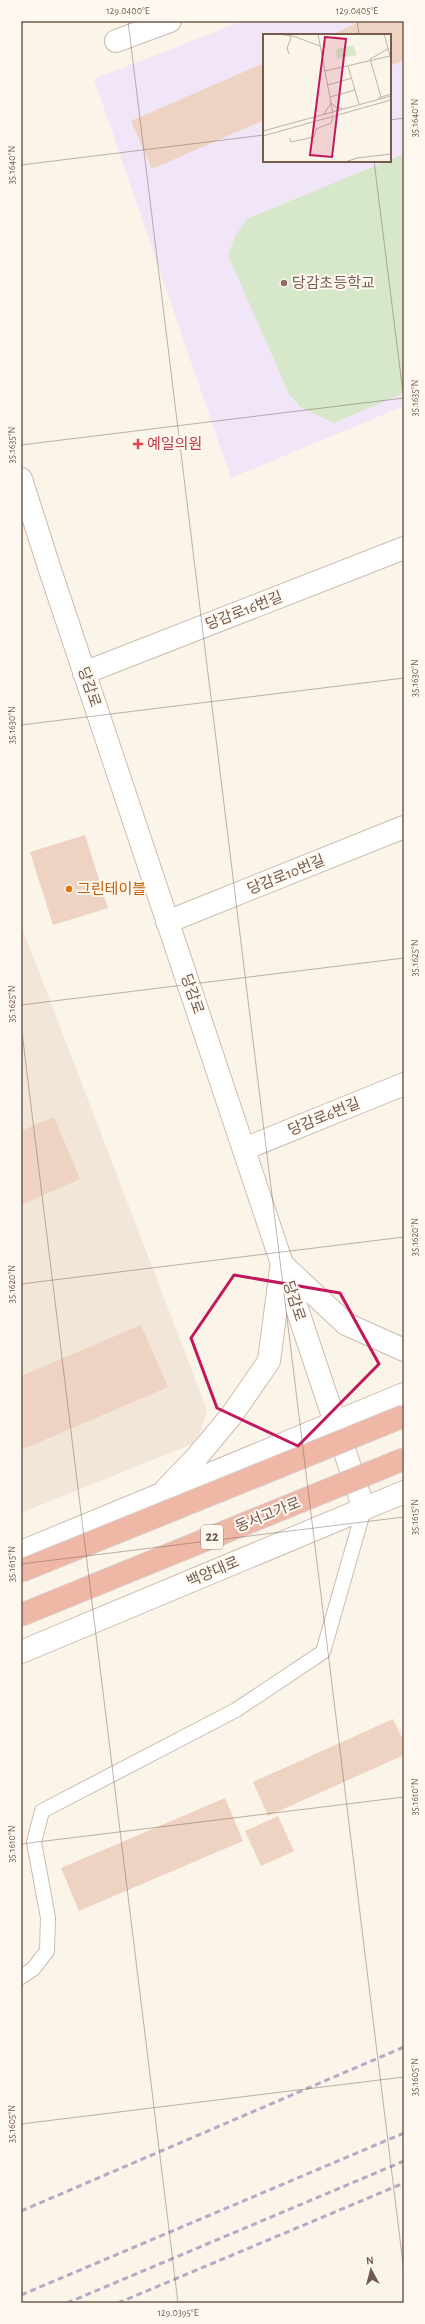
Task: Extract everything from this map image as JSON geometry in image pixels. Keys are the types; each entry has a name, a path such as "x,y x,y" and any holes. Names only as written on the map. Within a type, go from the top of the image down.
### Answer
{"highway":[{"path":"21,1571 404,1416"},
{"name":"동서고가로","path":"21,1615 404,1459"}],"main road":[{"path":"116,41 170,21"},
{"name":"당감로","path":"21,479 84,673 364,1509"},
{"name":"당감로16번길","path":"84,673 404,548"},
{"name":"당감로10번길","path":"168,922 404,827"},
{"name":"당감로6번길","path":"244,1149 404,1084"},
{"path":"282,1264 346,1324 404,1350"},
{"path":"159,1496 196,1458 231,1416 269,1361 282,1264"},
{"path":"21,1552 335,1424 404,1394"},
{"name":"백양대로","path":"21,1652 404,1492"}],"lane":[{"path":"21,1976 33,1969 47,1952 48,1918 34,1842 42,1811 236,1710 323,1652 364,1509"}],"highlighted area":[{"path":"234,1275 340,1293 379,1364 298,1446 217,1408 191,1338"}],"shaded area":[{"name":"당감초등학교","path":"243,21 404,21 404,406 231,478 94,79"},
{"path":"21,925 207,1410 197,1442 21,1513"}],"green space":[{"path":"404,154 404,393 334,423 300,407 289,394 228,255 235,236 247,219 385,162 391,162 391,159"}],"building":[{"path":"362,21 404,21 404,60 391,66 391,34 332,34"},
{"path":"263,63 263,120 152,169 131,121"},
{"path":"85,835 108,908 53,925 30,852"},
{"path":"54,1117 80,1179 21,1205 21,1131"},
{"path":"141,1325 168,1387 21,1450 21,1376"},
{"path":"393,1719 404,1742 404,1755 268,1816 253,1782"},
{"path":"225,1798 243,1841 79,1911 61,1868"},
{"path":"278,1816 294,1851 261,1866 245,1831"}],"railway":[{"path":"21,2211 404,2047"},
{"path":"21,2295 404,2133"},
{"path":"67,2303 404,2161"},
{"path":"118,2303 404,2183"}],"place":[{"name":"당감초등학교","path":"284,283"},
{"name":"예일의원","path":"138,444"},
{"name":"그린테이블","path":"69,889"}]}
